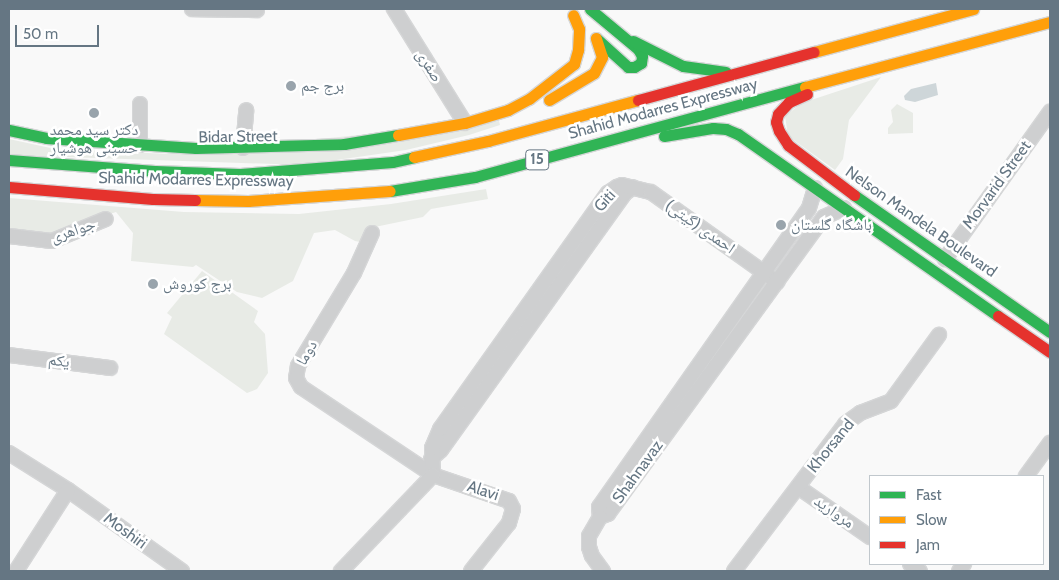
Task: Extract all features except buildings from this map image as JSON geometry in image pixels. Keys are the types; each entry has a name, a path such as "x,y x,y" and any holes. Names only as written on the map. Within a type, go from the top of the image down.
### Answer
{"main road":[{"path":"569,12 626,65 632,68 638,66 642,60 642,54 590,9"},
{"name":"Shahid Modarres Expressway","path":"9,160 155,171 240,174 393,162 488,141 752,70 911,24 973,9"},
{"path":"569,12 579,36 574,64"},
{"name":"Shahid Modarres Expressway","path":"9,188 153,199 248,201 300,199 395,191 475,176 1050,22"},
{"path":"618,32 662,57 683,66 713,72 752,70"},
{"path":"431,154 519,118 594,73 602,57 596,38"},
{"path":"574,64 580,60 588,62 590,74 585,79"},
{"name":"Bidar Street","path":"9,130 46,138 140,146 243,148 326,146 495,115 516,106 553,83 574,64"},
{"path":"780,132 776,122 778,114 789,102 852,74"},
{"name":"Bidar Street","path":"9,137 98,150 194,154 301,152 345,149 442,135 465,122"},
{"name":"Nelson Mandela Boulevard","path":"614,140 638,140 713,128 726,129 738,134 1050,352"},
{"path":"766,154 760,146 764,133 774,129 780,132"},
{"name":"Nelson Mandela Boulevard","path":"780,132 788,145 803,159 1050,332"}],"street":[{"path":"192,9 257,10"},
{"name":"صفری","path":"394,9 465,122"},
{"path":"140,104 140,146"},
{"path":"243,148 246,110"},
{"name":"Morvarid Street","path":"945,258 1050,112"},
{"name":"Giti","path":"433,474 431,459 433,442 440,429 608,193 622,185 633,188"},
{"name":"احمدی (گیتی)","path":"633,188 651,192 764,272"},
{"name":"Shahnavaz","path":"602,513 809,208 815,188"},
{"name":"Shahnavaz","path":"602,513 824,217 844,208"},
{"name":"جواهری","path":"9,236 52,241 106,219"},
{"name":"دوما","path":"372,233 354,273 298,366 296,378 301,386 433,474"},
{"path":"764,272 776,282"},
{"name":"Khorsand","path":"734,571 852,417 891,401 939,335"},
{"name":"یکم","path":"9,355 110,368"},
{"path":"1027,475 1050,443"},
{"name":"Moshiri","path":"9,453 68,490 182,571"},
{"path":"341,571 433,474"},
{"name":"Alavi","path":"433,474 504,497 509,501 513,509 510,523 471,571"},
{"name":"مروارید","path":"798,487 869,536"},
{"path":"16,571 68,490"},
{"path":"601,570 592,556 589,536 602,513"}],"shaded area":[{"path":"881,77 849,120 843,159 835,170 788,136 785,116 802,103"},
{"path":"936,83 938,95 915,102 905,100 904,96 911,89"},
{"path":"897,104 913,113 913,133 888,134 888,128 893,122 891,110"},
{"path":"499,121 500,125 469,135 406,150 302,165 9,155 9,139 55,149 170,154"},
{"path":"486,189 488,199 431,209 423,217 370,228 365,243 355,241 335,230 314,233 293,281 262,298 237,292 196,265 193,267 131,261 133,233 116,212 45,235 9,232 9,198 184,212 299,214 391,204"},
{"path":"202,271 258,311 254,322 265,334 268,373 257,389 247,393 164,334 172,317 167,313"}],"traffic: fast":[{"path":"590,9 638,49 642,56 641,63 634,67 628,67 597,39"},
{"path":"633,41 683,66 726,72"},
{"path":"390,191 475,177 805,87"},
{"path":"664,136 713,128 726,129 738,134 998,316"},
{"path":"9,130 46,138 196,148 344,144 398,135"},
{"path":"9,160 155,171 240,174 393,162 414,157"},
{"path":"854,195 1050,332"}],"traffic: slow":[{"path":"814,52 973,9"},
{"path":"398,135 465,123 508,110 529,99 574,64 578,50 579,29 573,15"},
{"path":"805,87 1050,22"},
{"path":"549,100 594,73 602,57 596,38"},
{"path":"414,157 488,141 638,100"},
{"path":"195,200 248,201 390,191"}],"traffic: jam":[{"path":"638,100 814,52"},
{"path":"807,94 789,102 778,114 776,122 779,131 788,145 854,195"},
{"path":"9,187 153,199 195,200"},
{"path":"998,316 1050,352"}],"place":[{"name":"برج جم","path":"291,86"},
{"name":"دکتر سید محمد حسینی هوشیار","path":"94,113"},
{"name":"باشگاه گلستان","path":"781,225"},
{"name":"برج کوروش","path":"153,284"}]}
